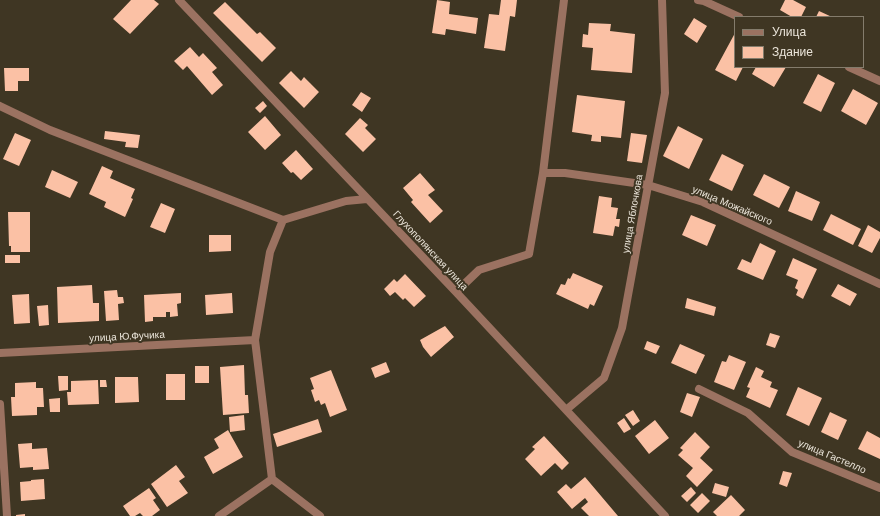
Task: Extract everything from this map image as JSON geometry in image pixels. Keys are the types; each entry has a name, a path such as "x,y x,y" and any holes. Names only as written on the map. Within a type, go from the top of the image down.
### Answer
{"street":[{"name":"Глухополянская улица","path":"179,0 456,292 665,516"},
{"path":"456,292 479,270 529,254 543,173 564,0"},
{"name":"улица Яблочкова","path":"566,410 604,378 622,328 665,93 662,0"},
{"path":"698,0 704,1 737,16"},
{"path":"851,68 880,81"},
{"path":"0,106 50,130 283,220 346,201 367,199"},
{"name":"улица Можайского","path":"543,173 565,173 648,185 703,202 880,284"},
{"path":"283,220 270,252 254,340 272,479 320,516"},
{"name":"улица Ю.Фучика","path":"0,353 254,340"},
{"name":"улица Гастелло","path":"699,389 748,413 792,452 880,488"},
{"path":"0,404 7,516"},
{"path":"219,516 272,479"}],"building":[{"path":"131,0 154,0 159,4 130,34 113,19"},
{"path":"437,0 450,2 449,14 478,18 476,34 446,29 445,35 432,33"},
{"path":"501,0 517,0 515,17 510,16 505,51 484,48 489,14 499,15"},
{"path":"785,0 793,0 806,7 802,16 790,16 780,10"},
{"path":"225,2 257,34 260,32 276,48 262,62 213,13"},
{"path":"819,11 830,16 816,16"},
{"path":"694,18 707,26 697,43 684,34"},
{"path":"589,23 611,24 610,31 635,34 632,73 591,70 593,48 582,47 583,34 588,35"},
{"path":"734,35 734,68 742,68 736,81 715,70"},
{"path":"190,47 199,57 203,53 217,68 212,72 223,85 212,95 187,66 183,70 174,61"},
{"path":"4,68 29,68 29,81 18,81 18,91 5,91"},
{"path":"755,68 785,68 774,87 752,74"},
{"path":"291,71 301,81 304,77 319,92 304,108 279,83"},
{"path":"818,74 835,83 821,112 803,103"},
{"path":"853,89 878,103 866,125 841,111"},
{"path":"361,92 371,98 362,112 352,105"},
{"path":"577,95 625,101 621,138 601,136 601,142 591,141 592,135 572,132"},
{"path":"263,101 267,106 260,113 255,108"},
{"path":"265,116 281,135 265,150 248,132"},
{"path":"360,118 368,125 365,128 376,139 363,152 345,134"},
{"path":"678,126 703,139 689,169 663,156"},
{"path":"105,131 140,135 138,148 125,147 126,142 104,139"},
{"path":"15,133 31,140 19,166 3,159"},
{"path":"631,133 647,135 642,163 627,161"},
{"path":"296,150 313,169 301,180 293,172 291,173 282,163"},
{"path":"722,154 744,165 732,191 709,180"},
{"path":"102,166 113,171 110,178 135,189 131,198 133,199 125,217 104,207 106,202 89,194"},
{"path":"52,170 78,182 70,198 45,187"},
{"path":"420,173 435,190 428,195 443,211 430,223 411,202 413,200 403,188"},
{"path":"764,174 790,187 779,208 753,195"},
{"path":"796,191 820,202 812,221 788,211"},
{"path":"599,196 612,198 611,207 618,208 616,219 620,219 619,227 615,226 613,236 593,233"},
{"path":"161,203 175,209 165,233 150,227"},
{"path":"8,212 30,212 30,252 11,252 11,246 9,246"},
{"path":"831,214 861,229 853,245 823,230"},
{"path":"691,215 716,225 707,246 682,235"},
{"path":"868,225 880,232 880,238 872,253 858,246"},
{"path":"209,235 231,235 231,251 209,252"},
{"path":"760,243 776,251 763,280 737,269 742,259 751,263"},
{"path":"5,255 20,255 20,263 5,263"},
{"path":"793,258 817,269 803,299 796,295 798,290 795,288 798,280 786,275"},
{"path":"573,273 603,286 594,306 590,304 588,309 556,294 561,284 565,285 568,278 570,279"},
{"path":"405,274 426,296 414,307 405,298 403,300 395,292 390,296 384,289 394,279 397,282"},
{"path":"838,284 857,294 850,306 831,296"},
{"path":"92,285 93,303 99,303 99,321 58,323 57,287"},
{"path":"117,290 118,297 123,297 124,303 118,304 119,320 106,321 104,291"},
{"path":"181,293 181,303 177,304 178,316 170,317 170,312 166,312 166,317 153,317 153,321 145,322 144,295"},
{"path":"232,293 233,313 206,315 205,295"},
{"path":"29,294 30,323 14,324 12,295"},
{"path":"687,298 716,307 714,316 685,308"},
{"path":"48,305 49,325 39,326 37,306"},
{"path":"445,326 454,337 431,357 423,347 420,340"},
{"path":"770,333 780,336 775,348 766,345"},
{"path":"647,341 660,346 656,354 644,349"},
{"path":"680,344 705,355 696,374 671,363"},
{"path":"729,355 746,362 734,390 714,382 722,361 726,362"},
{"path":"386,362 390,372 375,378 371,368"},
{"path":"244,365 245,395 248,395 249,413 223,415 220,367"},
{"path":"195,366 209,366 209,383 195,383"},
{"path":"756,367 764,371 761,377 772,382 770,387 778,390 770,408 746,397 750,388 747,387"},
{"path":"331,370 347,410 330,417 325,403 321,405 319,400 315,402 311,390 314,389 310,378"},
{"path":"166,374 185,374 185,400 166,400"},
{"path":"58,376 68,376 68,390 59,391"},
{"path":"115,377 138,377 139,402 115,403"},
{"path":"98,380 99,404 68,405 67,392 71,392 71,381"},
{"path":"100,380 106,380 107,387 100,387"},
{"path":"36,382 36,388 43,388 44,407 37,407 37,415 12,416 11,397 15,397 15,383"},
{"path":"798,387 822,398 809,426 786,415"},
{"path":"687,393 700,397 692,417 680,412"},
{"path":"60,398 60,412 50,412 49,399"},
{"path":"633,410 640,421 633,426 625,415"},
{"path":"830,412 847,420 838,440 821,432"},
{"path":"244,415 245,430 230,432 229,417"},
{"path":"624,418 631,429 624,433 617,423"},
{"path":"318,419 322,432 277,447 273,434"},
{"path":"655,420 669,438 649,454 635,436"},
{"path":"228,430 243,457 213,474 204,457 219,448 214,439"},
{"path":"867,431 880,438 880,459 858,449"},
{"path":"695,432 710,447 700,458 713,470 697,487 686,476 693,468 678,455 683,450 680,448"},
{"path":"544,436 569,463 562,470 555,463 541,476 525,459 535,449 532,447"},
{"path":"32,443 32,449 47,448 49,469 33,470 33,467 20,468 18,444"},
{"path":"176,465 185,477 179,481 188,493 167,507 151,484"},
{"path":"783,471 792,473 787,487 779,484"},
{"path":"585,477 618,516 589,516 581,508 588,502 585,498 572,509 557,492 566,484 571,489"},
{"path":"44,479 45,499 21,501 20,482"},
{"path":"715,483 729,487 726,497 712,493"},
{"path":"691,487 696,493 687,502 681,496"},
{"path":"149,488 156,498 153,500 160,510 152,516 143,516 140,513 135,516 130,516 123,506"},
{"path":"702,493 710,501 698,513 690,505"},
{"path":"731,495 745,510 739,516 717,516 713,512"},
{"path":"25,514 25,516 16,516 16,515"}]}
